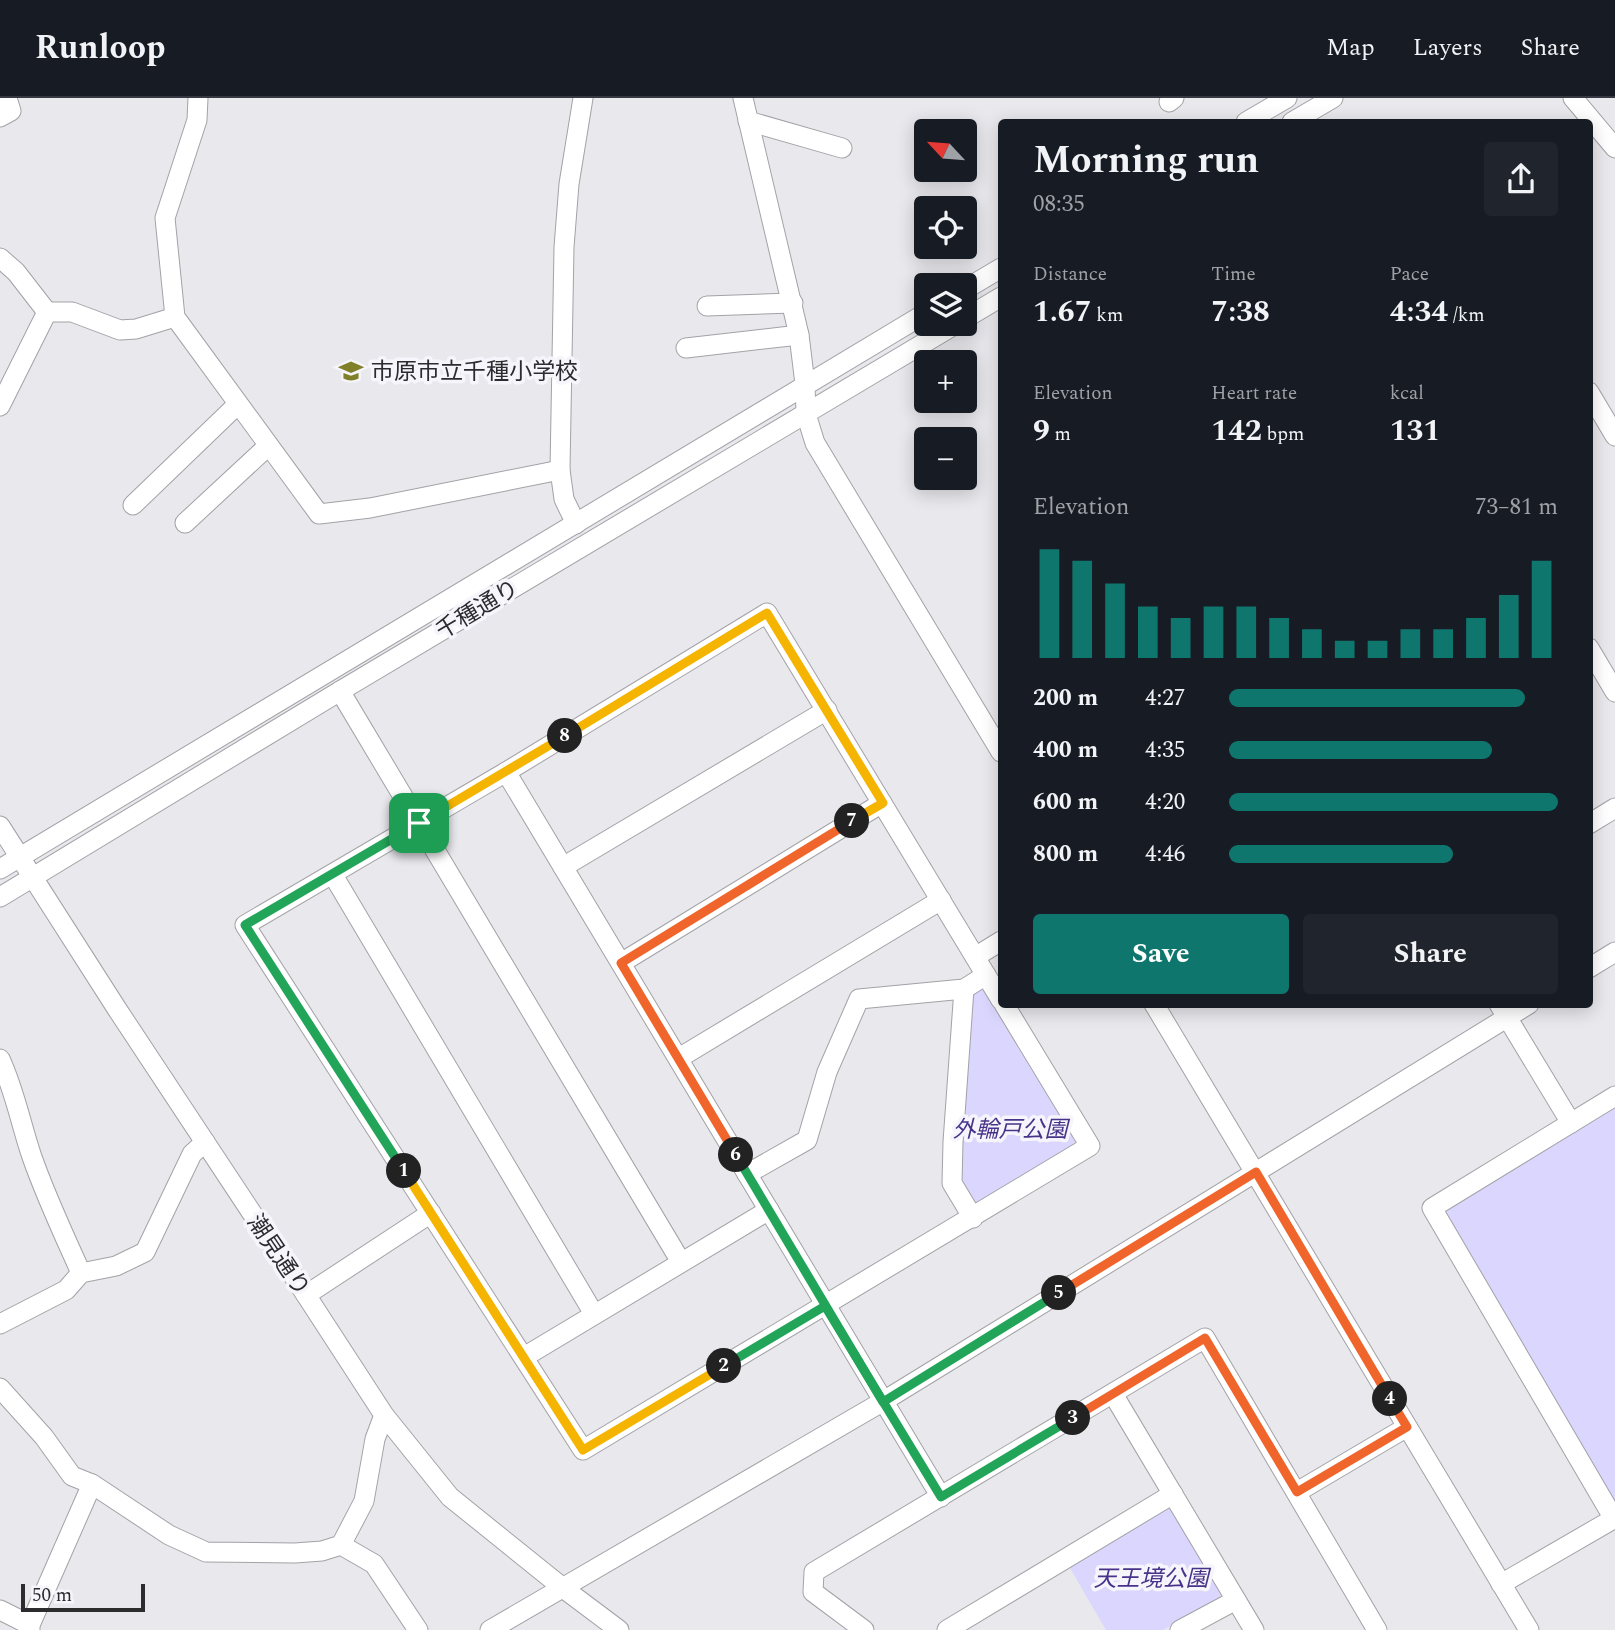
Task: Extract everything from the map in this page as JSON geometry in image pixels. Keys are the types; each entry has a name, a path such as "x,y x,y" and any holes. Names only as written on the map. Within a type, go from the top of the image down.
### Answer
{"street":[{"path":"0,117 11,111 7,98"},
{"path":"198,98 197,120 166,218 175,317 319,514 370,508 560,470"},
{"path":"576,524 564,499 560,470 564,247 569,184 583,98"},
{"path":"743,98 793,303 805,384 806,414 815,443 998,747"},
{"path":"1297,119 1333,98"},
{"path":"1573,98 1591,119"},
{"path":"1251,119 1280,100"},
{"path":"748,121 842,148"},
{"path":"1593,122 1615,148"},
{"path":"0,258 16,272 47,312"},
{"path":"977,282 998,270"},
{"path":"977,311 998,299"},
{"path":"707,306 793,303"},
{"path":"47,312 72,312 120,330 175,317"},
{"path":"0,406 47,312"},
{"name":"千種通り","path":"0,869 914,320"},
{"path":"686,348 799,335"},
{"name":"千種通り","path":"0,897 936,336"},
{"path":"1598,403 1615,436"},
{"path":"133,505 237,404"},
{"path":"184,523 268,446"},
{"path":"998,995 767,613 506,772 245,925 583,1450 1090,1146 1006,1008"},
{"path":"1593,654 1613,684"},
{"path":"340,691 681,1262"},
{"path":"563,867 827,710"},
{"path":"506,772 941,1497"},
{"path":"621,963 883,803"},
{"path":"1593,822 1615,808"},
{"name":"潮見通り","path":"0,825 384,1415 450,1497 619,1630"},
{"path":"333,874 594,1314"},
{"path":"679,1058 941,900"},
{"path":"975,957 998,943"},
{"path":"1593,966 1615,952"},
{"path":"747,1174 807,1140 827,1072 859,999 964,989 986,975"},
{"path":"964,989 952,1183 973,1218"},
{"path":"1156,1008 1530,1630"},
{"path":"490,1630 883,1402 1256,1172 1503,1011 1571,1124"},
{"path":"3,1072 55,1216 81,1273"},
{"path":"1501,1584 1615,1518 1432,1208 1615,1096"},
{"path":"0,1324 66,1290 81,1273 116,1266 145,1252 192,1154 205,1142"},
{"path":"524,1357 768,1210"},
{"path":"306,1295 431,1213"},
{"path":"864,1630 813,1592 814,1572 1205,1338 1377,1630"},
{"path":"0,1388 44,1437 72,1476 92,1484 169,1535 206,1552 295,1553 322,1551 341,1545 364,1501 375,1439 384,1415"},
{"path":"1113,1394 1254,1630"},
{"path":"1297,1492 1407,1427"},
{"path":"0,1610 30,1627 92,1484"},
{"path":"947,1630 1173,1494"},
{"path":"341,1545 374,1564 418,1630"},
{"path":"1180,1630 1236,1600"}],"green space":[{"name":"外輪戸公園","path":"977,988 984,989 1075,1141 1071,1149 978,1206 957,1181 968,997"},
{"path":"1615,1106 1615,1506 1446,1216 1448,1209"},
{"name":"天王境公園","path":"1164,1509 1171,1509 1221,1593 1219,1599 1163,1630 1106,1630 1070,1568"}],"place":[{"name":"市原市立千種小学校","path":"351,371"}],"route":[{"path":"419,823 245,925 583,1450 825,1306 883,1402 941,1497 1205,1338 1297,1492 1407,1427 1256,1172 883,1402 621,963 883,803 767,613 419,823"}]}
